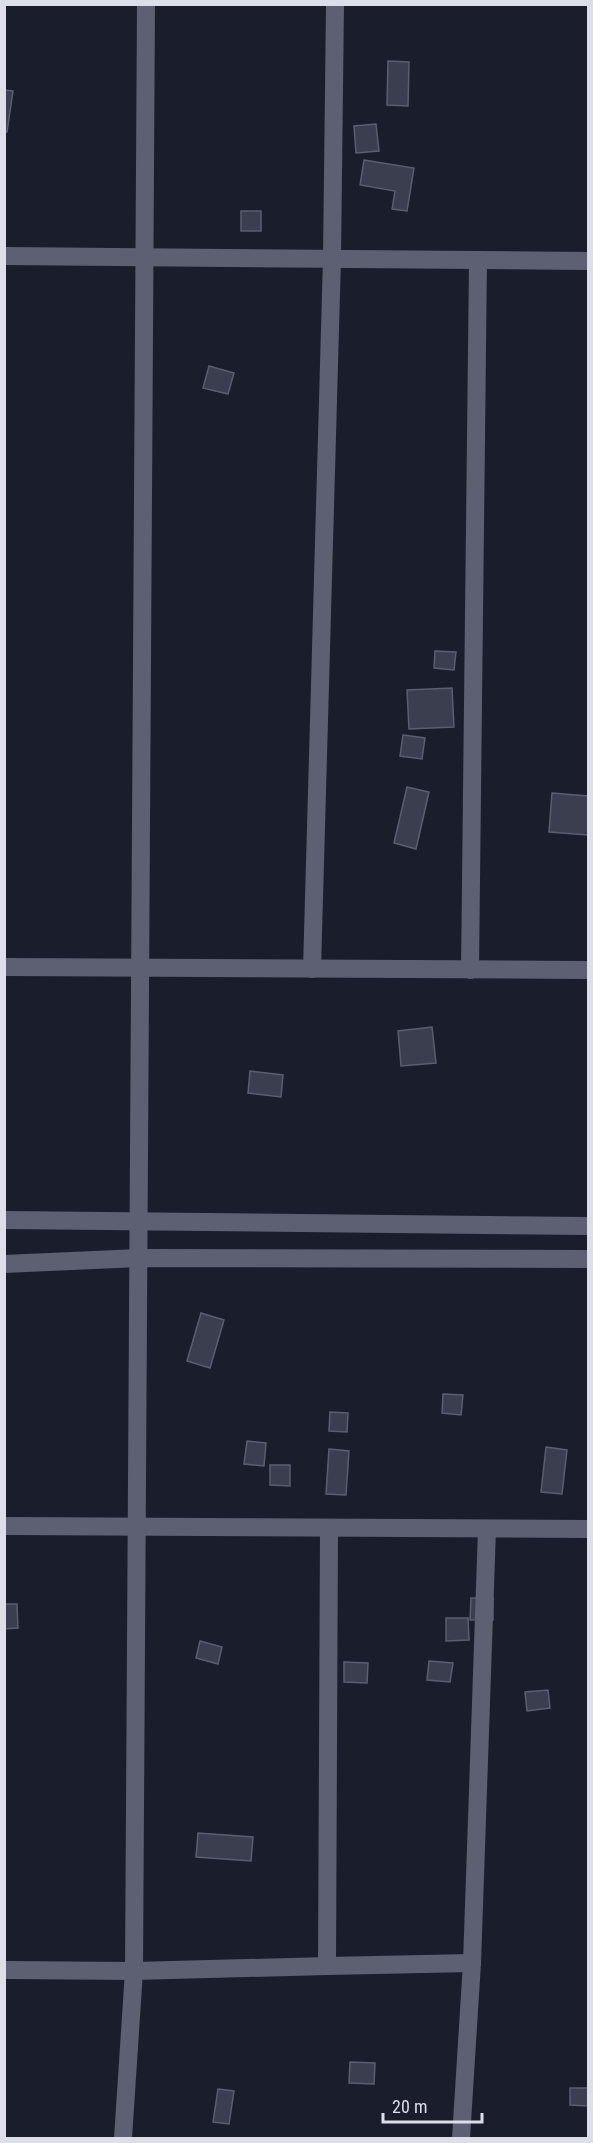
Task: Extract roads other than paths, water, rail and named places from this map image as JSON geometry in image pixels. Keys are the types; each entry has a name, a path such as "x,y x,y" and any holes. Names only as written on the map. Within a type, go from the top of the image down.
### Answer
{"street":[{"path":"123,2139 134,1971 146,4"},
{"path":"312,969 332,258 335,4"},
{"path":"4,256 588,261"},
{"path":"470,970 478,260"},
{"path":"4,967 588,970"},
{"path":"4,1220 588,1226"},
{"path":"4,1264 139,1258 588,1259"},
{"path":"4,1526 588,1529"},
{"path":"327,1966 330,1529"},
{"path":"461,2139 472,1963 487,1529"},
{"path":"4,1970 134,1971 472,1963"}]}
